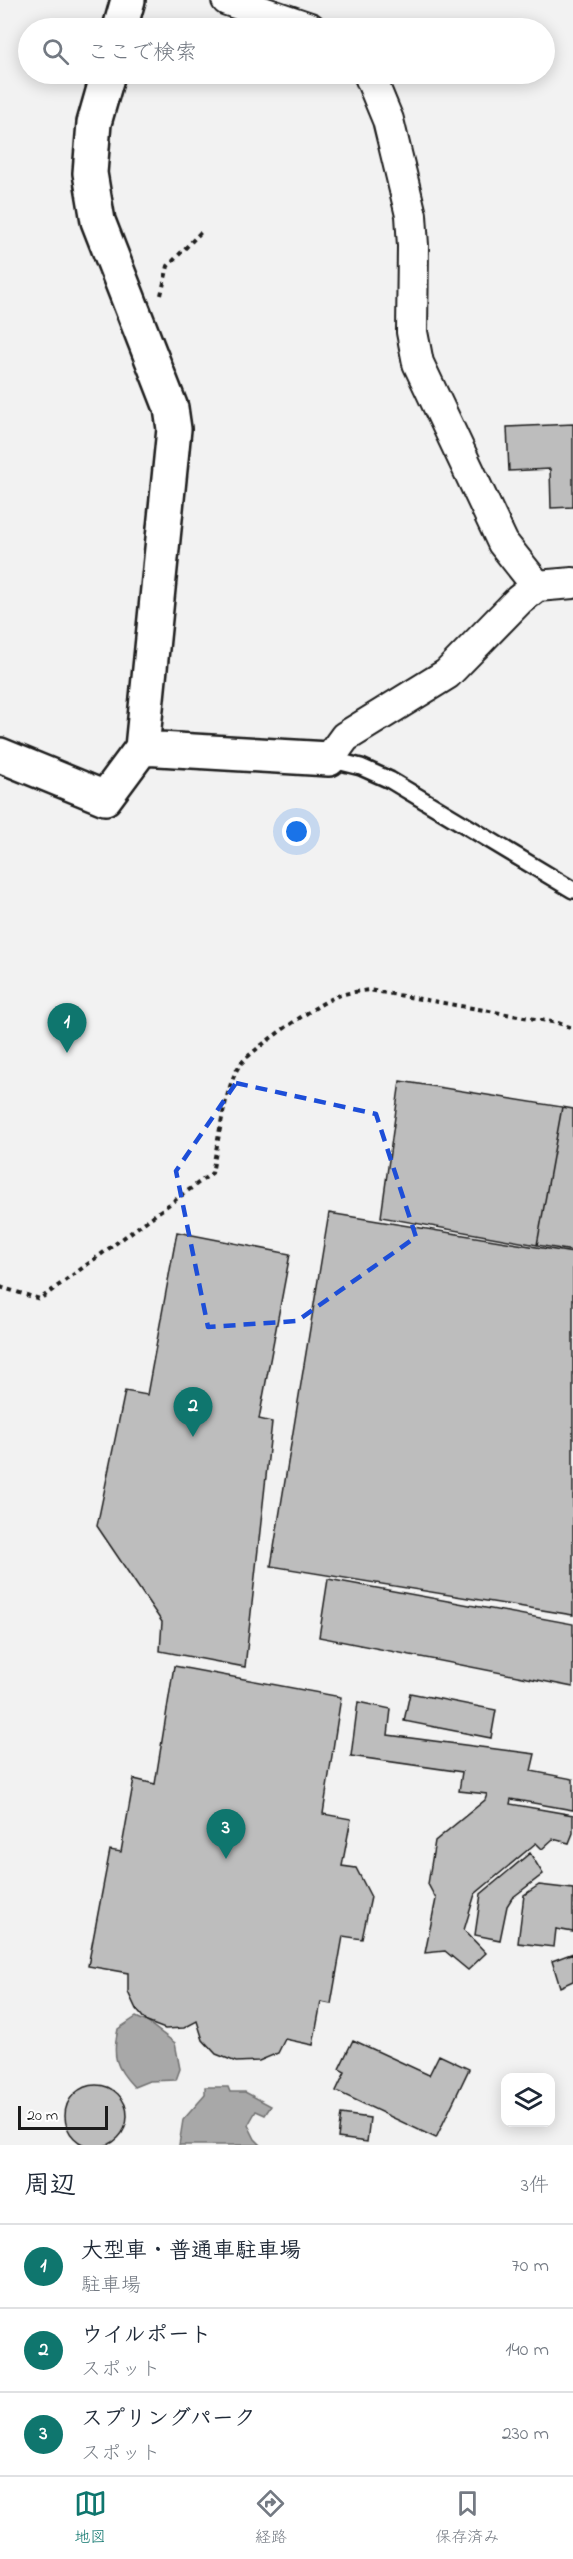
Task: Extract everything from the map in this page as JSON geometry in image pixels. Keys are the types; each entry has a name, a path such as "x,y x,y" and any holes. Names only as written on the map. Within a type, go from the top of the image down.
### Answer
{"street":[{"path":"123,18 128,0"},
{"path":"227,0 280,18"},
{"path":"0,754 105,798 142,748 174,429 171,408 97,212 90,173 94,123 105,84"},
{"path":"373,84 388,120 411,215 414,246 412,332 418,363 503,543 537,586"},
{"path":"142,748 329,759 345,737 447,674 519,600 537,586 573,583"}],"lane":[{"path":"329,759 361,767 390,780 573,890"}],"path":[{"path":"159,306 168,266 201,232"},
{"path":"0,1287 40,1299 212,1173 230,1087 239,1065 251,1052 329,1000 346,993 369,990 558,1023 573,1028"}],"highlighted area":[{"path":"236,1083 376,1114 416,1237 297,1321 208,1327 176,1171"}],"shaded area":[{"path":"136,2017 147,2022 175,2043 180,2069 176,2080 149,2081 134,2087 119,2067 115,2054 118,2029"},
{"path":"205,2087 228,2087 230,2092 245,2092 271,2106 265,2115 256,2111 248,2125 261,2145 179,2145 183,2120 205,2095"}],"building":[{"path":"573,424 573,507 551,508 550,469 509,471 507,427"},
{"path":"400,1081 562,1107 537,1245 381,1217"},
{"path":"562,1107 573,1109 573,1251 537,1245"},
{"path":"329,1213 573,1253 573,1615 271,1566"},
{"path":"177,1232 290,1254 259,1419 272,1422 245,1667 160,1651 162,1622 97,1526 125,1391 147,1395"},
{"path":"328,1579 573,1624 573,1687 319,1637"},
{"path":"174,1666 341,1697 323,1814 351,1819 342,1866 356,1868 371,1897 362,1939 343,1936 331,2004 321,2002 313,2045 285,2039 278,2053 259,2061 236,2062 216,2054 203,2040 197,2021 184,2028 165,2029 147,2022 136,2009 128,1992 128,1973 88,1966 110,1850 121,1852 134,1779 155,1784"},
{"path":"410,1693 496,1710 491,1738 404,1721"},
{"path":"358,1702 391,1709 388,1735 535,1754 531,1771 573,1779 573,1810 511,1799 510,1804 573,1815 573,1833 569,1843 553,1839 542,1849 536,1843 475,1894 464,1930 486,1953 468,1970 445,1951 425,1953 436,1899 428,1884 435,1841 485,1800 487,1794 459,1791 462,1772 351,1756"},
{"path":"530,1853 543,1874 512,1898 507,1906 500,1940 475,1935 481,1894"},
{"path":"539,1885 573,1889 573,1932 556,1929 554,1947 518,1943 524,1895"},
{"path":"573,1953 573,1981 560,1987 552,1961"},
{"path":"353,2040 429,2075 439,2055 469,2069 436,2138 336,2091 345,2072 339,2069"},
{"path":"96,2085 108,2087 122,2099 126,2110 125,2128 118,2138 108,2145 84,2145 74,2138 67,2128 65,2116 67,2104 74,2094 84,2087"},
{"path":"341,2114 370,2118 367,2142 338,2138"}],"place":[{"name":"大型車・普通車駐車場","path":"67,1053"},
{"name":"ウイルポート","path":"193,1437"},
{"name":"スプリングパーク","path":"226,1859"}]}
